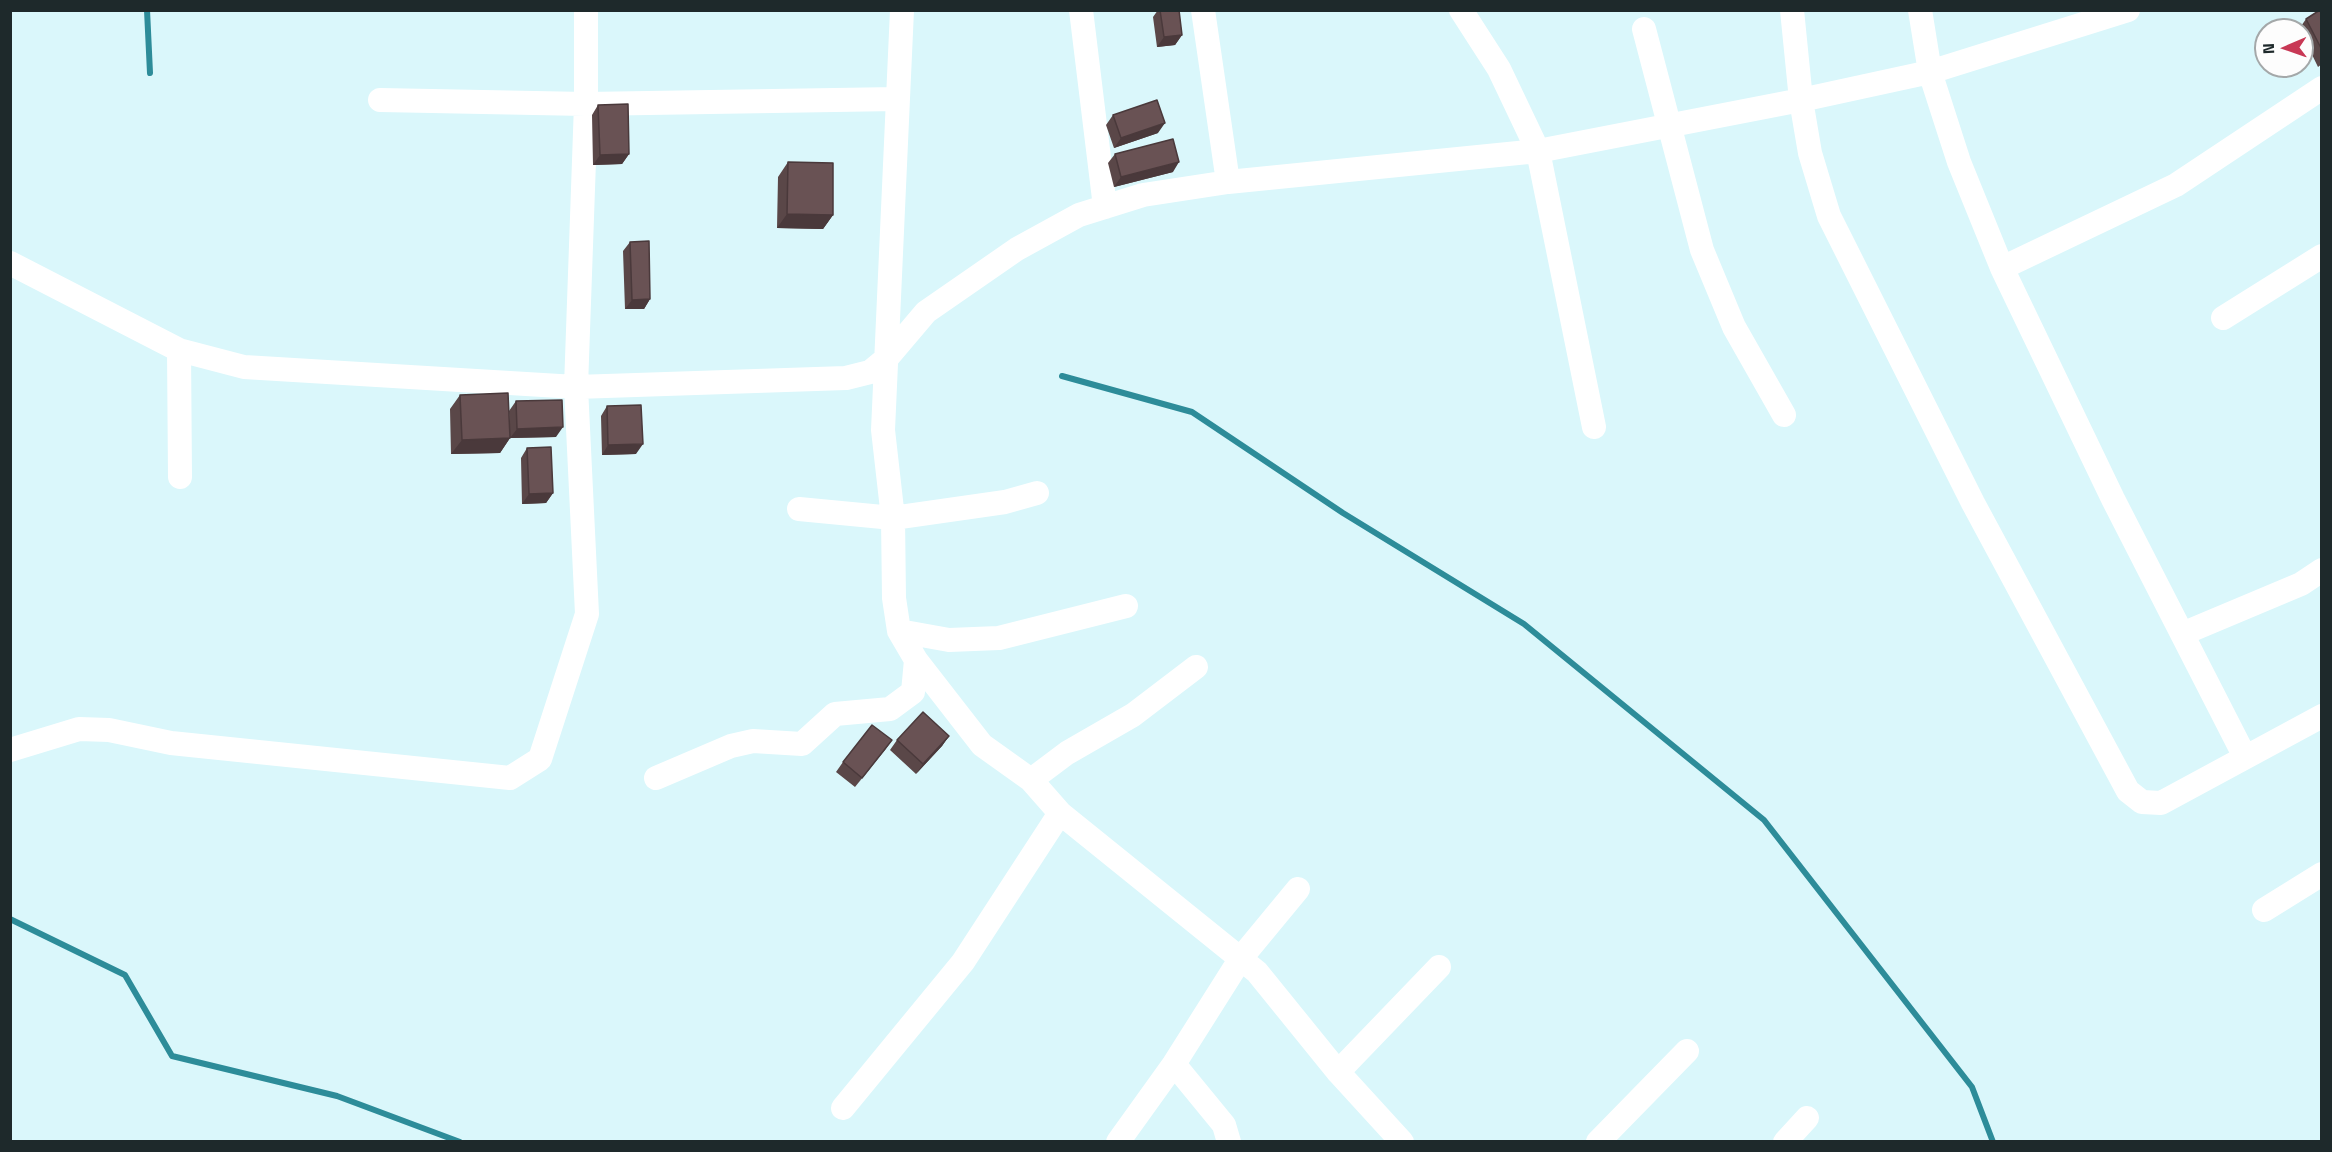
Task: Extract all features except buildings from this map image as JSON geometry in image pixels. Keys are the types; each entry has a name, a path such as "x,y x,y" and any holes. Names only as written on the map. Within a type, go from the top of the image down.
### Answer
{"street":[{"path":"10,750 79,729 109,730 171,743 510,778 540,759 587,614 576,387 586,104 586,10"},
{"path":"902,10 883,430 893,518 894,598 899,631 916,660 982,745 1031,780 1060,813 1257,972 1338,1072 1402,1142"},
{"path":"1081,10 1104,207"},
{"path":"1203,10 1228,182"},
{"path":"1461,10 1499,69 1538,151 1594,427"},
{"path":"1792,10 1801,100 1810,153 1829,216 1973,503 2128,791 2142,802 2161,803 2322,716"},
{"path":"1920,10 1930,72 1959,162 2002,268 2245,757"},
{"path":"10,263 179,350 255,368 576,387 846,378 870,372 886,358 926,312 1008,255 1079,215 1143,195 1228,182 1538,151 1801,100 1930,72 2128,10"},
{"path":"1644,29 1702,249 1734,327 1784,415"},
{"path":"2002,268 2176,185 2322,88"},
{"path":"380,100 586,104 897,99"},
{"path":"2223,318 2322,256"},
{"path":"179,350 180,477"},
{"path":"799,509 893,518 1005,501 1037,493"},
{"path":"2182,634 2301,584 2322,570"},
{"path":"899,631 949,640 999,638 1125,606"},
{"path":"656,778 731,746 753,741 802,744 834,714 890,709 913,692 916,660"},
{"path":"1031,780 1067,753 1132,715 1196,667"},
{"path":"843,1108 963,962 1060,813"},
{"path":"2264,910 2322,874"},
{"path":"1118,1142 1174,1064 1241,958 1298,889"},
{"path":"1338,1072 1439,967"},
{"path":"1598,1142 1687,1052"},
{"path":"1174,1064 1224,1125 1229,1142"},
{"path":"1785,1142 1807,1118"}],"waterway":[{"path":"147,10 150,73"},
{"path":"1062,376 1192,412 1343,513 1524,624 1764,820 1972,1087 1993,1142"},
{"path":"10,919 125,975 172,1056 337,1096 460,1142"}]}
